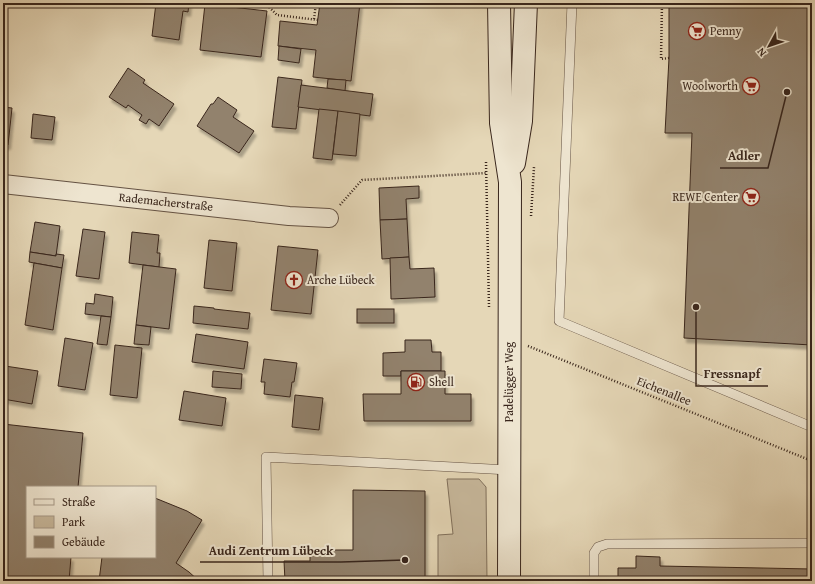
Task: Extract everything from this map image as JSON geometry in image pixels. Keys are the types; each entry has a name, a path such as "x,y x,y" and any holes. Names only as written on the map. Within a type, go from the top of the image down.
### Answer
{"main road":[{"name":"Padelügger Weg","path":"499,3 501,123 510,182 509,581"},
{"name":"Padelügger Weg","path":"510,182 521,121 526,3"}],"street":[{"name":"Rademacherstraße","path":"3,184 289,216 329,218"}],"lane":[{"path":"572,3 560,321 812,427"},
{"path":"268,581 266,457 509,470"},
{"path":"594,581 594,553 598,546 607,544 812,543"}],"path":[{"path":"189,5 195,3"},
{"path":"266,3 277,15 316,19 316,3"},
{"path":"662,3 660,59 669,58"},
{"path":"486,158 489,309"},
{"path":"531,217 534,161"},
{"path":"329,218 362,180 486,173"},
{"name":"Eichenallee","path":"509,339 812,461"}],"green space":[{"path":"447,479 479,479 486,487 487,581 438,581 438,535 453,534"}],"building":[{"path":"156,3 189,3 188,12 183,11 179,40 152,36"},
{"path":"320,3 360,3 351,81 313,77 316,50 278,46 280,21 317,25"},
{"name":"REWE Center","path":"669,3 812,3 812,345 684,338 692,133 665,133 669,58"},
{"path":"205,4 267,11 261,57 200,50"},
{"path":"279,46 301,49 299,63 278,60"},
{"path":"128,68 145,80 143,83 174,104 159,126 149,119 146,124 139,120 142,115 128,105 126,108 109,97"},
{"path":"278,77 302,80 296,129 272,127"},
{"path":"328,79 346,80 345,91 327,88"},
{"path":"301,85 373,94 370,116 298,107"},
{"path":"218,97 237,110 233,117 254,131 239,153 197,126 211,104 213,104"},
{"path":"3,107 12,108 8,145 3,145"},
{"path":"319,109 338,111 332,160 313,158"},
{"path":"338,111 360,114 356,156 333,154"},
{"path":"33,114 55,117 52,140 31,138"},
{"path":"419,186 419,198 406,199 407,219 380,220 379,188"},
{"path":"407,219 409,257 382,259 380,220"},
{"path":"35,222 60,226 56,256 30,252"},
{"path":"83,229 105,232 99,279 76,276"},
{"path":"132,232 159,235 157,253 160,253 159,267 129,263"},
{"path":"209,240 237,243 232,291 204,288"},
{"name":"Arche Lübeck","path":"278,246 318,250 311,314 271,310"},
{"path":"30,252 56,256 56,254 64,255 62,268 29,262"},
{"path":"409,257 410,269 434,268 435,297 391,299 390,258"},
{"path":"34,263 62,268 53,330 25,325"},
{"path":"143,265 176,269 169,329 136,325"},
{"path":"95,294 113,297 111,317 85,314 86,303 94,304"},
{"path":"194,306 250,313 248,329 193,323"},
{"path":"357,309 394,309 394,323 357,323"},
{"path":"101,316 111,317 107,345 97,344"},
{"path":"136,325 151,327 149,345 134,344"},
{"path":"196,334 248,342 244,369 192,362"},
{"path":"65,338 93,343 85,390 58,386"},
{"path":"405,340 431,340 432,352 441,352 441,371 401,371 401,376 383,376 383,353 405,352"},
{"path":"115,345 142,348 137,398 110,395"},
{"path":"264,359 297,363 290,397 264,394 265,382 261,382"},
{"path":"5,366 38,371 32,404 3,399 3,376"},
{"path":"213,371 242,374 241,389 212,387"},
{"path":"401,371 445,371 445,394 471,394 471,421 364,421 363,394 401,394"},
{"path":"184,391 226,398 222,426 179,420"},
{"path":"295,395 323,398 319,430 292,427"},
{"path":"3,424 83,433 78,486 26,486 26,558 71,558 69,581 3,581"},
{"path":"353,490 425,491 425,581 285,581 284,561 310,561 310,550 353,550"},
{"path":"156,498 187,511 202,520 176,563 199,581 99,581 102,558 156,558"},
{"path":"636,556 660,557 660,566 812,569 812,581 618,581 618,568 636,568"}],"place":[{"name":"Penny","path":"697,31"},
{"name":"Woolworth","path":"751,86"},
{"name":"Adler","path":"787,92"},
{"name":"REWE Center","path":"751,197"},
{"name":"Arche Lübeck","path":"294,280"},
{"name":"Fressnapf","path":"696,307"},
{"name":"Shell","path":"416,382"},
{"name":"Audi Zentrum Lübeck","path":"405,560"}]}
